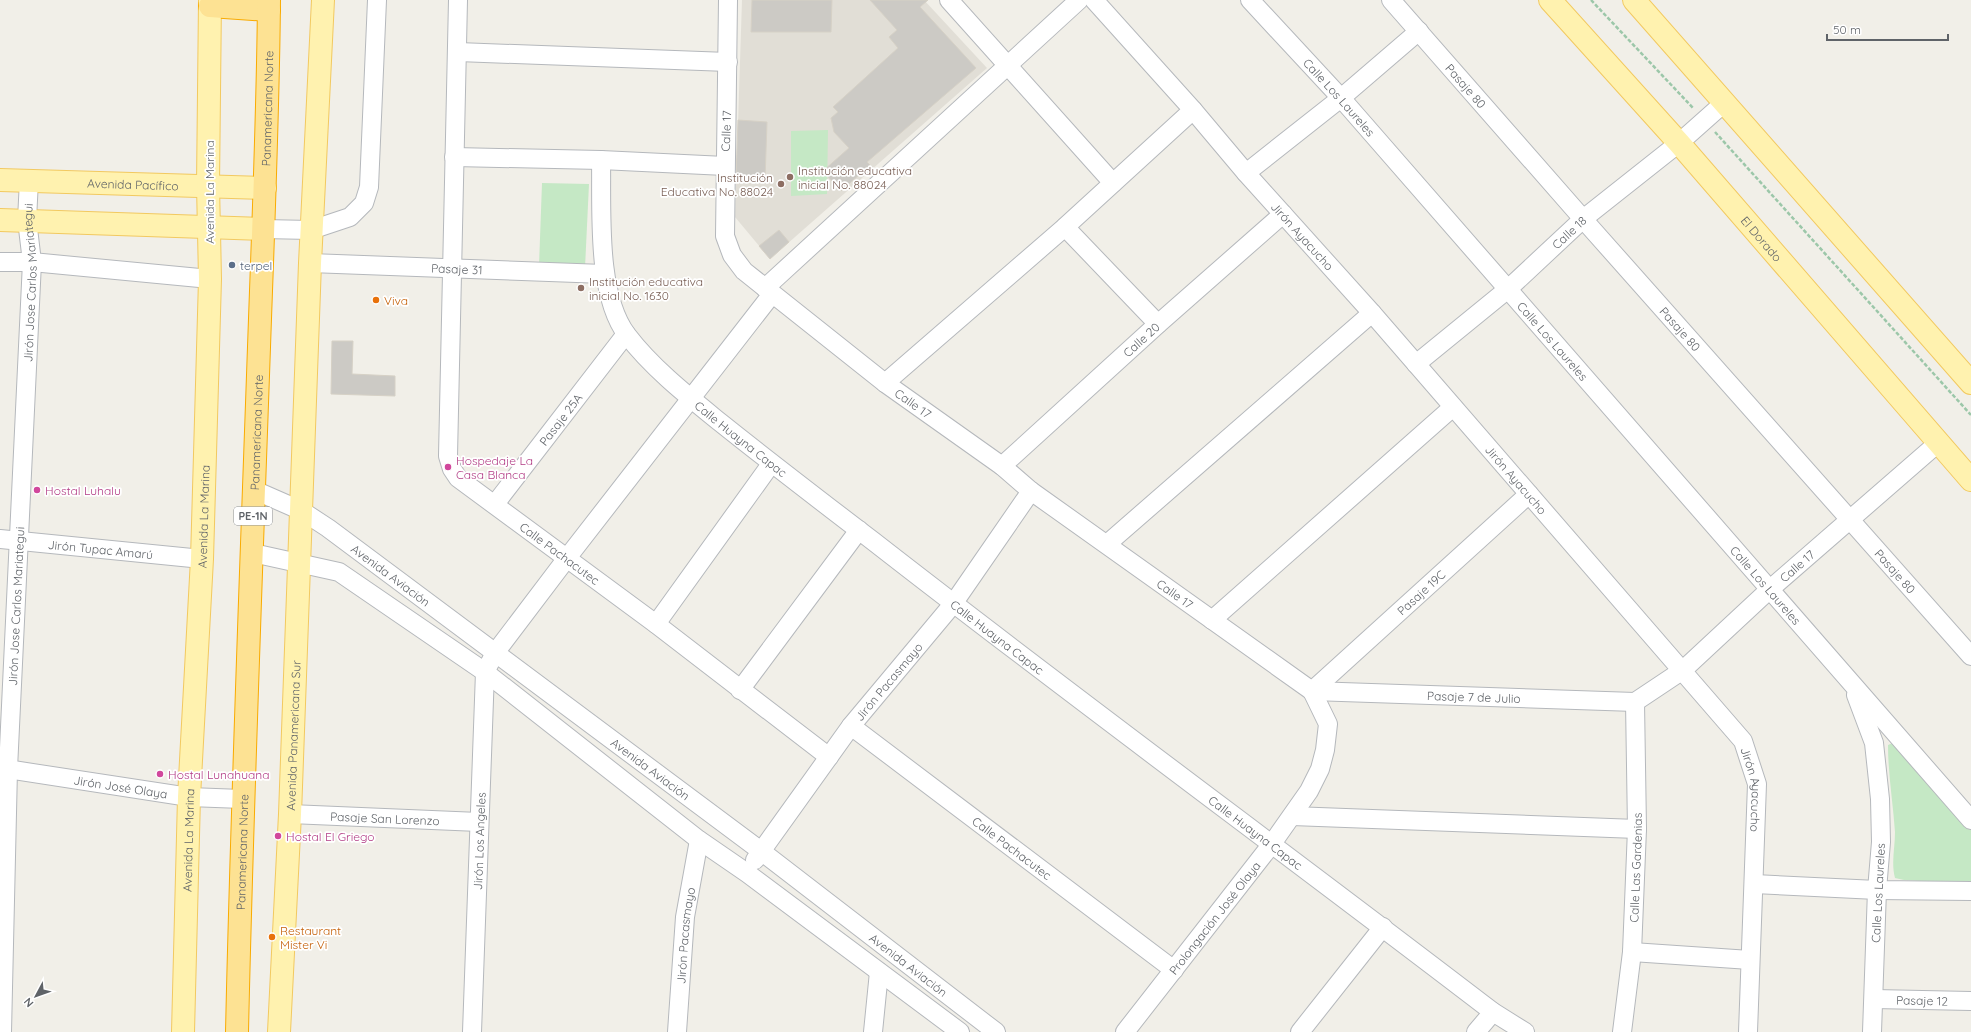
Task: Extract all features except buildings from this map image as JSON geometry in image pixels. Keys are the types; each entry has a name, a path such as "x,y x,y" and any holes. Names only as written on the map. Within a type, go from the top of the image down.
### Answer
{"highway":[{"path":"210,3 269,5"},
{"name":"Panamericana Norte","path":"237,1032 242,799 253,553 265,188 269,5"}],"main road":[{"name":"Avenida Panamericana Sur","path":"279,1032 290,814 311,230 324,0"},
{"name":"El Dorado","path":"1550,0 1680,144 1971,480"},
{"path":"1634,0 1971,383"},
{"name":"Avenida La Marina","path":"183,1032 189,797 202,558 210,280 208,185 210,3"},
{"name":"Avenida Pacífico","path":"0,180 208,185 265,188"},
{"path":"0,220 263,229"}],"street":[{"path":"263,229 311,230 350,217 364,204 369,187 377,0"},
{"name":"Calle Pachacutec","path":"458,0 448,456 452,469 458,478 656,624 829,757"},
{"name":"Calle 17","path":"728,0 725,236 732,255 744,271 885,383 1002,466 1031,491 1312,690"},
{"path":"949,0 1113,183"},
{"name":"Jirón Los Angeles","path":"472,1032 484,672 495,653 691,399 768,291 1079,0"},
{"name":"Jirón Ayacucho","path":"1094,0 1193,110 1246,173 1372,313 1743,741 1757,784 1748,1032"},
{"name":"Calle Los Laureles","path":"1250,0 1340,98 1508,289 1971,820"},
{"name":"Pasaje 80","path":"1391,0 1583,219 1971,656"},
{"path":"1246,173 1340,98 1419,31"},
{"path":"458,52 728,62"},
{"name":"Calle 18","path":"1416,364 1508,289 1583,219 1680,144 1724,103"},
{"path":"885,383 1066,227 1193,110"},
{"path":"454,157 601,160 725,166"},
{"name":"Calle Huayna Capac","path":"601,160 602,262 615,314 626,334 663,374 691,399 772,464 953,604 1271,845 1383,927 1493,1012 1525,1032"},
{"name":"Jirón Jose Carlos Mariategui","path":"2,1032 4,769 9,541 32,262 27,220 29,180"},
{"name":"Calle 20","path":"1002,466 1158,324 1283,214"},
{"path":"1066,227 1158,324"},
{"path":"0,262 32,262 210,280"},
{"name":"Pasaje 31","path":"310,263 604,274"},
{"path":"1107,544 1372,313"},
{"name":"Pasaje 25A","path":"495,504 626,334"},
{"path":"1212,620 1453,407"},
{"name":"Calle 17","path":"1635,702 1683,670 1769,590 1938,443"},
{"path":"656,624 772,464"},
{"name":"Avenida Aviación","path":"254,490 302,511 328,528 761,851 996,1032"},
{"name":"Jirón Pacasmayo","path":"748,873 761,851 851,726 953,604 1031,491"},
{"name":"Pasaje 19C","path":"1312,690 1529,494"},
{"path":"740,690 859,530"},
{"name":"Jirón Tupac Amarú","path":"9,541 202,558"},
{"name":"Avenida Aviación","path":"253,553 339,572 484,672 699,840 748,873 960,1032"},
{"name":"Calle Los Laureles","path":"1852,685 1874,743 1880,799 1882,842 1877,890 1872,1032"},
{"name":"Pasaje 7 de Julio","path":"1312,690 1635,702"},
{"name":"Prolongación José Olaya","path":"1125,1032 1271,845 1292,816 1320,769 1325,750 1328,724 1312,690"},
{"name":"Calle Las Gardenias","path":"1622,1032 1632,952 1637,829 1635,702"},
{"name":"Calle Pachacutec","path":"851,726 1174,970"},
{"name":"Jirón José Olaya","path":"4,769 189,797 242,799"},
{"name":"Pasaje San Lorenzo","path":"290,814 479,822"},
{"path":"1292,816 1637,829"},
{"name":"Jirón Pacasmayo","path":"677,1032 685,917 699,840"},
{"path":"1754,884 1877,890 1971,891"},
{"path":"1300,1032 1383,927"},
{"path":"1632,952 1750,960"},
{"path":"873,1032 879,972"},
{"name":"Pasaje 12","path":"1874,1000 1971,1002"},
{"path":"1476,1032 1493,1012"}],"path":[{"path":"1591,0 1682,93 1704,120 1971,415"}],"shaded area":[{"path":"742,0 924,0 987,68 770,259 735,217"}],"green space":[{"path":"828,130 827,194 791,196 791,131"},
{"path":"542,183 589,184 585,268 539,266"},
{"path":"1895,742 1971,827 1971,884 1904,880 1895,878 1893,861 1895,832 1888,745"}],"place":[{"name":"Institución educativa inicial No. 88024","path":"790,177"},
{"name":"Institución Educativa No. 88024","path":"781,184"},
{"name":"terpel","path":"232,265"},
{"name":"Institución educativa inicial No. 1630","path":"581,288"},
{"name":"Viva","path":"376,300"},
{"name":"Hospedaje La Casa Blanca","path":"448,467"},
{"name":"Hostal Luhalu","path":"37,490"},
{"name":"Hostal Lunahuana","path":"160,774"},
{"name":"Hostal El Griego","path":"278,836"},
{"name":"Restaurant Mister Vi","path":"272,937"}]}
